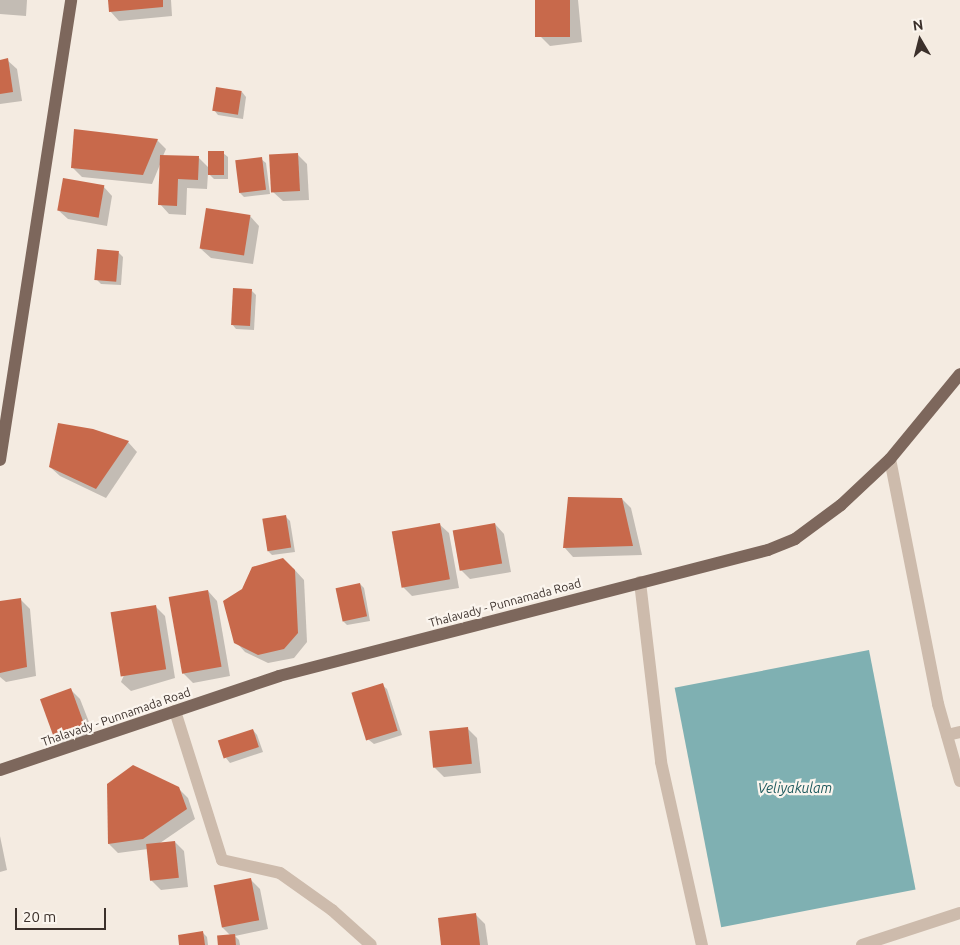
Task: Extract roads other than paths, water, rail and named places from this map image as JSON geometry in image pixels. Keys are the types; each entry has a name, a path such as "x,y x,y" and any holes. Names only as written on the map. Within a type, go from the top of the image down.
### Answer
{"main road":[{"path":"0,460 71,0"},
{"name":"Thalavady - Punnamada Road","path":"0,770 279,676 768,550 795,539 841,505 890,459 960,374"}],"street":[{"path":"890,459 938,704 954,733 960,780"},
{"path":"640,582 661,762 702,945"},
{"path":"175,711 222,860 280,874 332,910 371,945"},
{"path":"862,945 960,913"}],"water":[{"name":"Veliyakulam","path":"869,650 916,890 721,927 675,688"}]}
